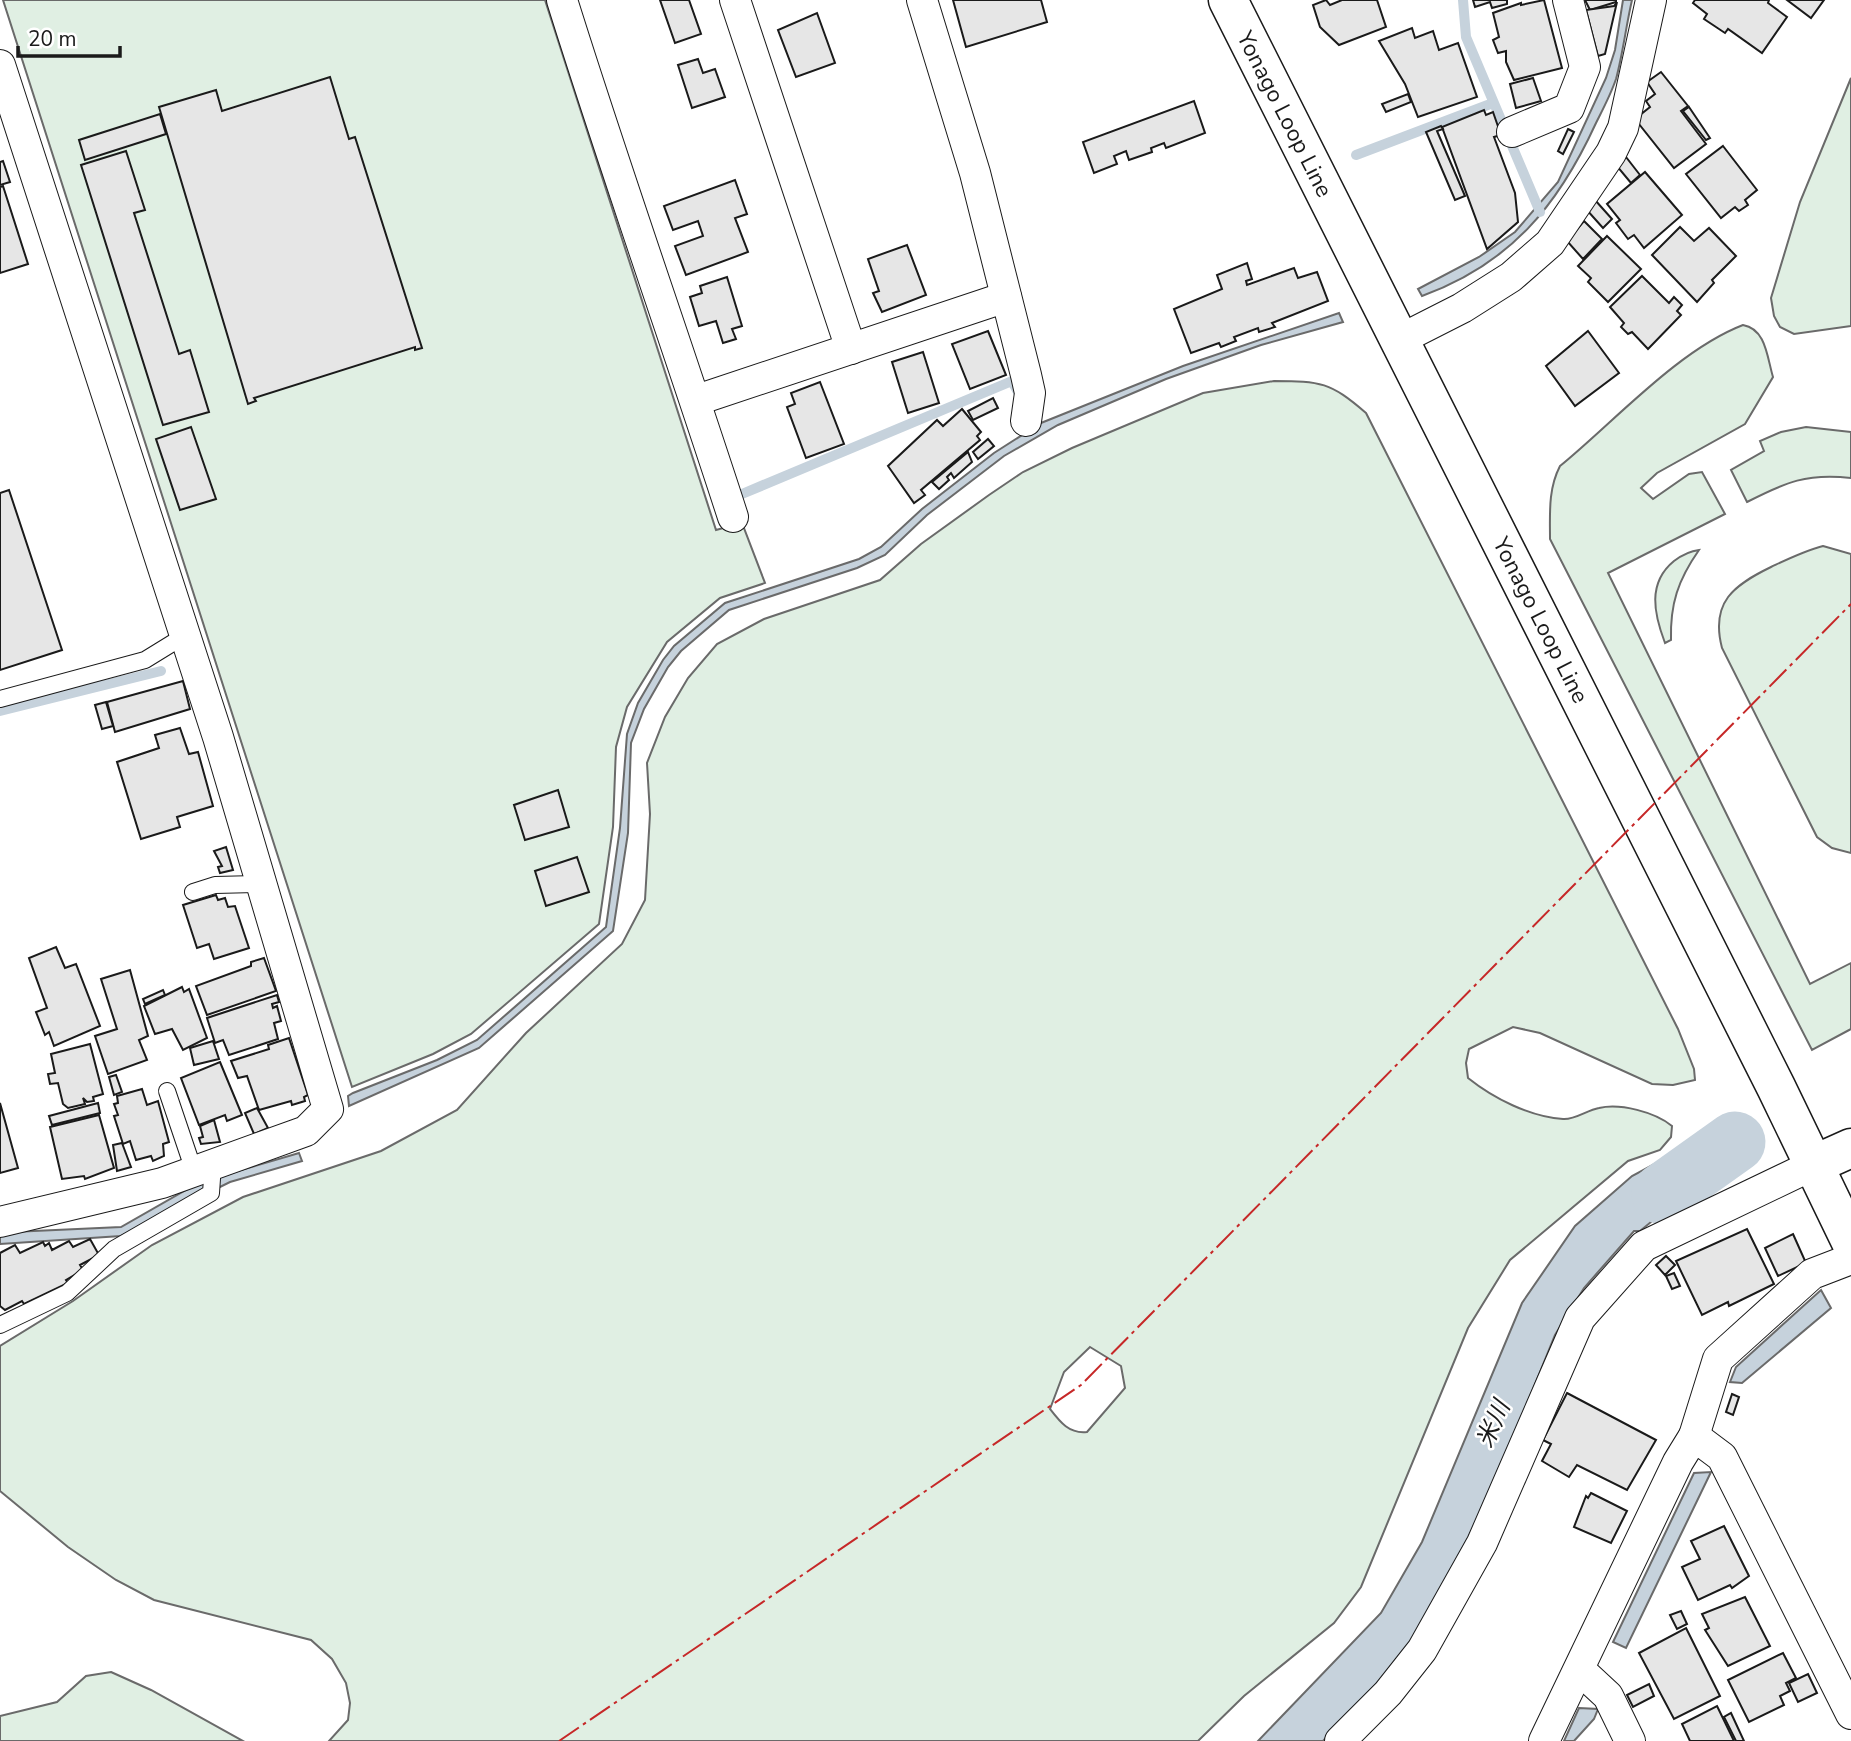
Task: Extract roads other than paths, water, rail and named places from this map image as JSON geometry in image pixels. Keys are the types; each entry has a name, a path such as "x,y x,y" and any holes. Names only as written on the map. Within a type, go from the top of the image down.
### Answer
{"main road":[{"name":"Yonago Loop Line","path":"1228,0 1851,1242"},
{"path":"1813,1165 1851,1148"}],"street":[{"path":"562,0 633,225 697,400 733,517"},
{"path":"735,0 850,349"},
{"path":"922,0 975,173 1030,393 1026,421"},
{"path":"1512,132 1569,108 1586,67 1569,0"},
{"path":"1399,340 1462,308 1511,277 1550,243 1611,153 1623,128 1651,0"},
{"path":"0,65 184,636 328,1109 306,1131 162,1183 0,1222"},
{"path":"697,400 1006,297"},
{"path":"1340,1741 1388,1693 1429,1638 1482,1543 1580,1318 1644,1246 1813,1165"},
{"path":"1544,1741 1678,1462 1694,1436 1718,1359 1812,1274 1851,1259"},
{"path":"1694,1436 1722,1457 1851,1714"},
{"path":"1580,1670 1608,1696 1630,1741"}],"lane":[{"path":"0,699 145,660 184,636"},
{"path":"193,892 215,885 261,884"},
{"path":"0,1325 67,1293 114,1249 211,1194 203,1168 167,1091"}],"water":[{"path":"1623,0 1632,0 1616,79 1565,181 1528,229 1506,249 1453,283 1422,296 1418,289 1479,257 1515,232 1558,182 1606,78 1615,50"},
{"path":"1339,313 1343,322 1261,345 1166,379 1058,425 1004,456 927,515 885,555 857,568 729,610 681,651 668,667 644,709 631,743 628,833 613,931 479,1048 349,1106 348,1096 353,1093 437,1060 477,1040 606,927 620,828 627,734 638,703 674,646 725,603 859,559 881,547 922,509 994,453 1041,423 1183,366"},
{"path":"1725,1126 1737,1168 1649,1217 1651,1222 1640,1231 1634,1231 1584,1288 1555,1335 1490,1496 1410,1648 1323,1741 1258,1741 1381,1613 1422,1542 1522,1303 1575,1226 1632,1176"},
{"path":"299,1153 302,1161 230,1182 121,1236 0,1244 0,1234 12,1232 121,1227 200,1182"},
{"path":"1821,1290 1831,1308 1742,1383 1730,1382 1736,1367"},
{"path":"1711,1472 1626,1648 1613,1642 1694,1473"},
{"path":"1579,1708 1598,1709 1594,1719 1574,1741 1564,1741"}],"waterway":[{"path":"1463,0 1466,37 1540,212"},
{"path":"1356,155 1493,103"},
{"path":"742,494 1012,381 1018,392"},
{"path":"0,711 161,671"},
{"name":"米川","path":"1662,1194 1735,1142"}]}
